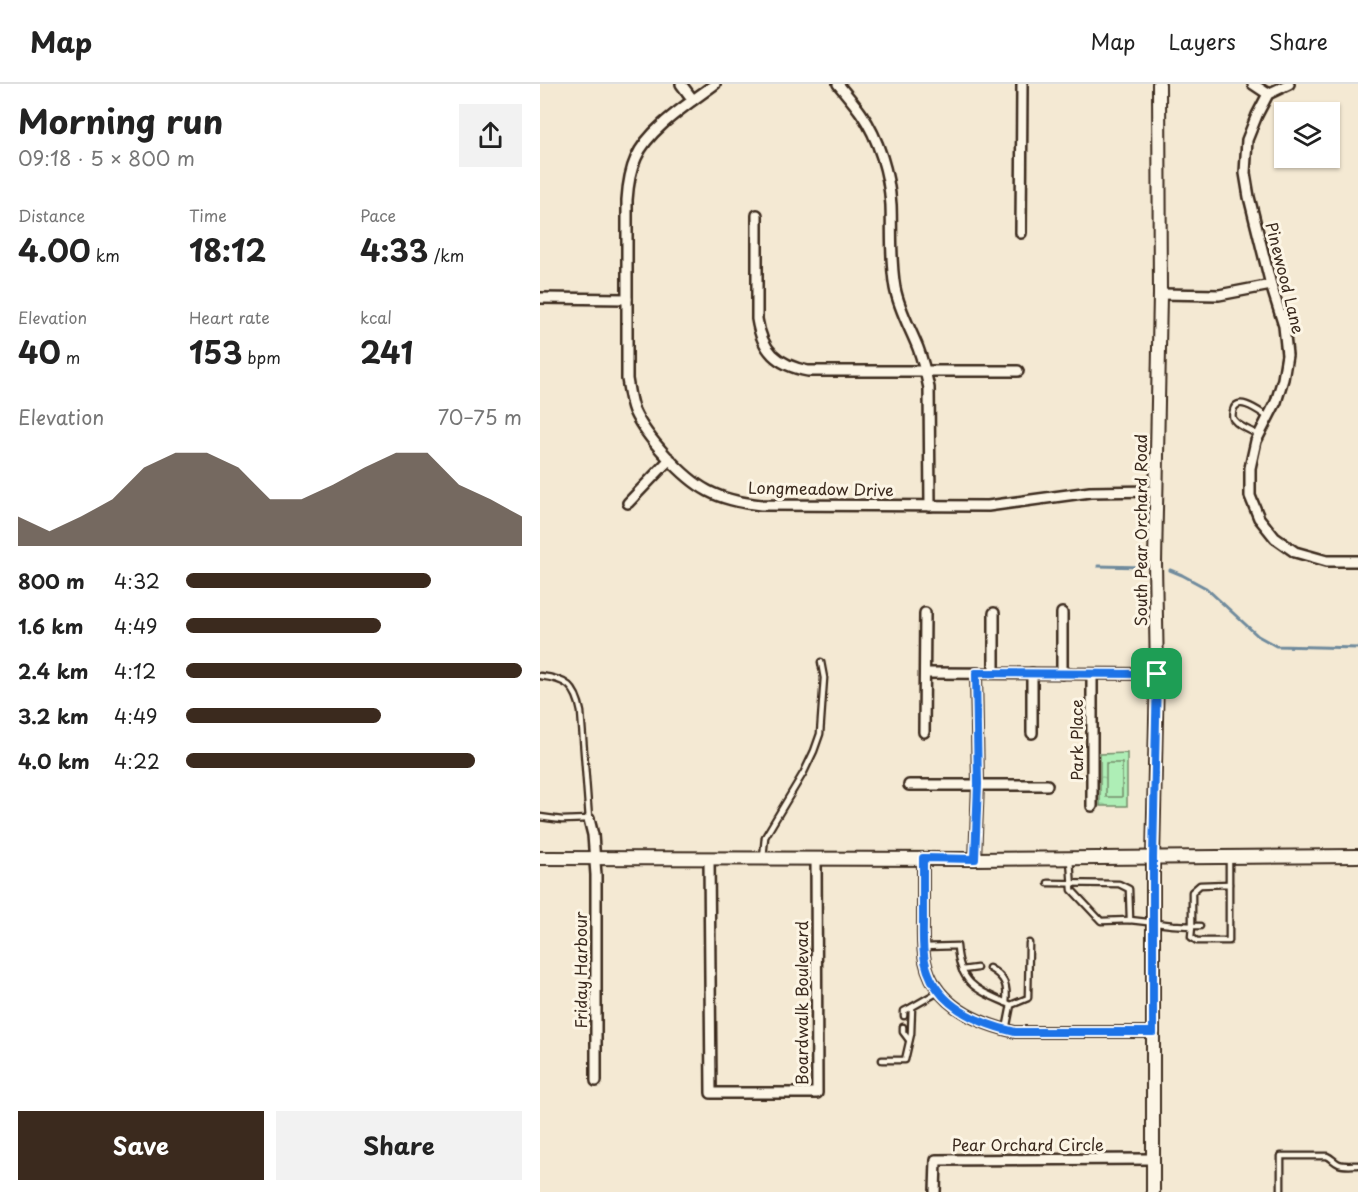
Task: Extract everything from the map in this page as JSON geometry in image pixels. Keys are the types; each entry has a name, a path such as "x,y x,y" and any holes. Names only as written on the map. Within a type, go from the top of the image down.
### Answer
{"street":[{"path":"681,84 693,100"},
{"name":"Longmeadow Drive","path":"715,84 654,132 643,144 630,172 627,200 627,379 629,394 633,409 654,442 690,478 706,490 724,498 741,503 762,505 988,506 1090,492 1157,491"},
{"path":"838,84 862,115 871,132 884,165 889,187 895,288 926,372 929,388 930,506"},
{"path":"1022,84 1022,234"},
{"name":"South Pear Orchard Road","path":"1153,1192 1153,858 1157,674 1155,563 1160,294 1159,84"},
{"path":"1253,84 1268,94 1289,84"},
{"name":"Pinewood Lane","path":"1268,94 1247,140 1245,173 1271,285 1284,326 1287,355 1276,402 1256,441 1250,468 1250,496 1259,518 1270,532 1295,552 1327,561 1358,561"},
{"path":"758,215 757,319 762,341 783,363 795,369 808,371 1018,371"},
{"path":"1160,294 1219,295 1271,285"},
{"path":"540,298 627,299"},
{"path":"628,503 670,459"},
{"path":"924,732 925,613"},
{"path":"1062,613 1062,674"},
{"path":"994,614 994,673"},
{"path":"925,673 1157,674"},
{"path":"975,859 978,784 976,673"},
{"path":"1032,674 1032,733"},
{"name":"Park Place","path":"1092,674 1092,806"},
{"name":"Park Place","path":"909,785 1047,784"},
{"name":"Friday Harbour","path":"589,819 596,886 596,1081"},
{"path":"540,858 975,859 1358,856"},
{"name":"Boardwalk Boulevard","path":"709,858 711,1093 817,1094 816,858"},
{"path":"923,858 925,963 931,977 950,1003 988,1025 1015,1032 1153,1032"},
{"name":"Pear Orchard Circle","path":"935,1192 936,1160 1153,1160"}],"lane":[{"path":"1259,435 1235,422 1232,416 1233,410 1240,404 1246,404 1268,417"},
{"path":"763,858 765,837 804,772 820,734 824,678 821,662"},
{"path":"540,676 562,680 572,688 578,698 589,819 562,820 540,817"},
{"path":"1229,857 1229,884 1229,902 1229,927 1228,941 1197,941 1191,937 1192,892 1200,885 1229,884"},
{"path":"1070,858 1072,890 1101,921 1130,920 1200,926"},
{"path":"1048,883 1119,884 1129,889 1127,901 1130,920"},
{"path":"1083,901 1090,901"},
{"path":"1192,902 1200,902"},
{"path":"1221,902 1229,902"},
{"path":"1221,927 1229,927"},
{"path":"923,946 957,946 958,963 974,987 1011,1005 1028,998 1029,943"},
{"path":"962,970 976,968"},
{"path":"989,968 1000,974 1004,980 1007,992 1006,1003"},
{"path":"904,1016 904,1011 940,991"},
{"path":"1006,1030 1011,1005"},
{"path":"882,1060 905,1060 911,1034 912,1007"},
{"path":"903,1027 903,1032 909,1040"},
{"path":"1281,1192 1281,1156 1327,1156 1337,1163 1358,1165"}],"green space":[{"path":"1127,753 1127,806 1100,806 1100,754"},
{"path":"1106,763 1122,763 1122,797 1106,797"}],"waterway":[{"path":"1098,566 1144,567"},
{"path":"1170,570 1206,588 1258,636 1276,646 1358,648"}],"route":[{"path":"976,673 1157,674 1153,858 1153,1032 1015,1032 979,1022 950,1003 940,991 925,963 923,943 923,858 975,859 978,784 976,673"}]}
